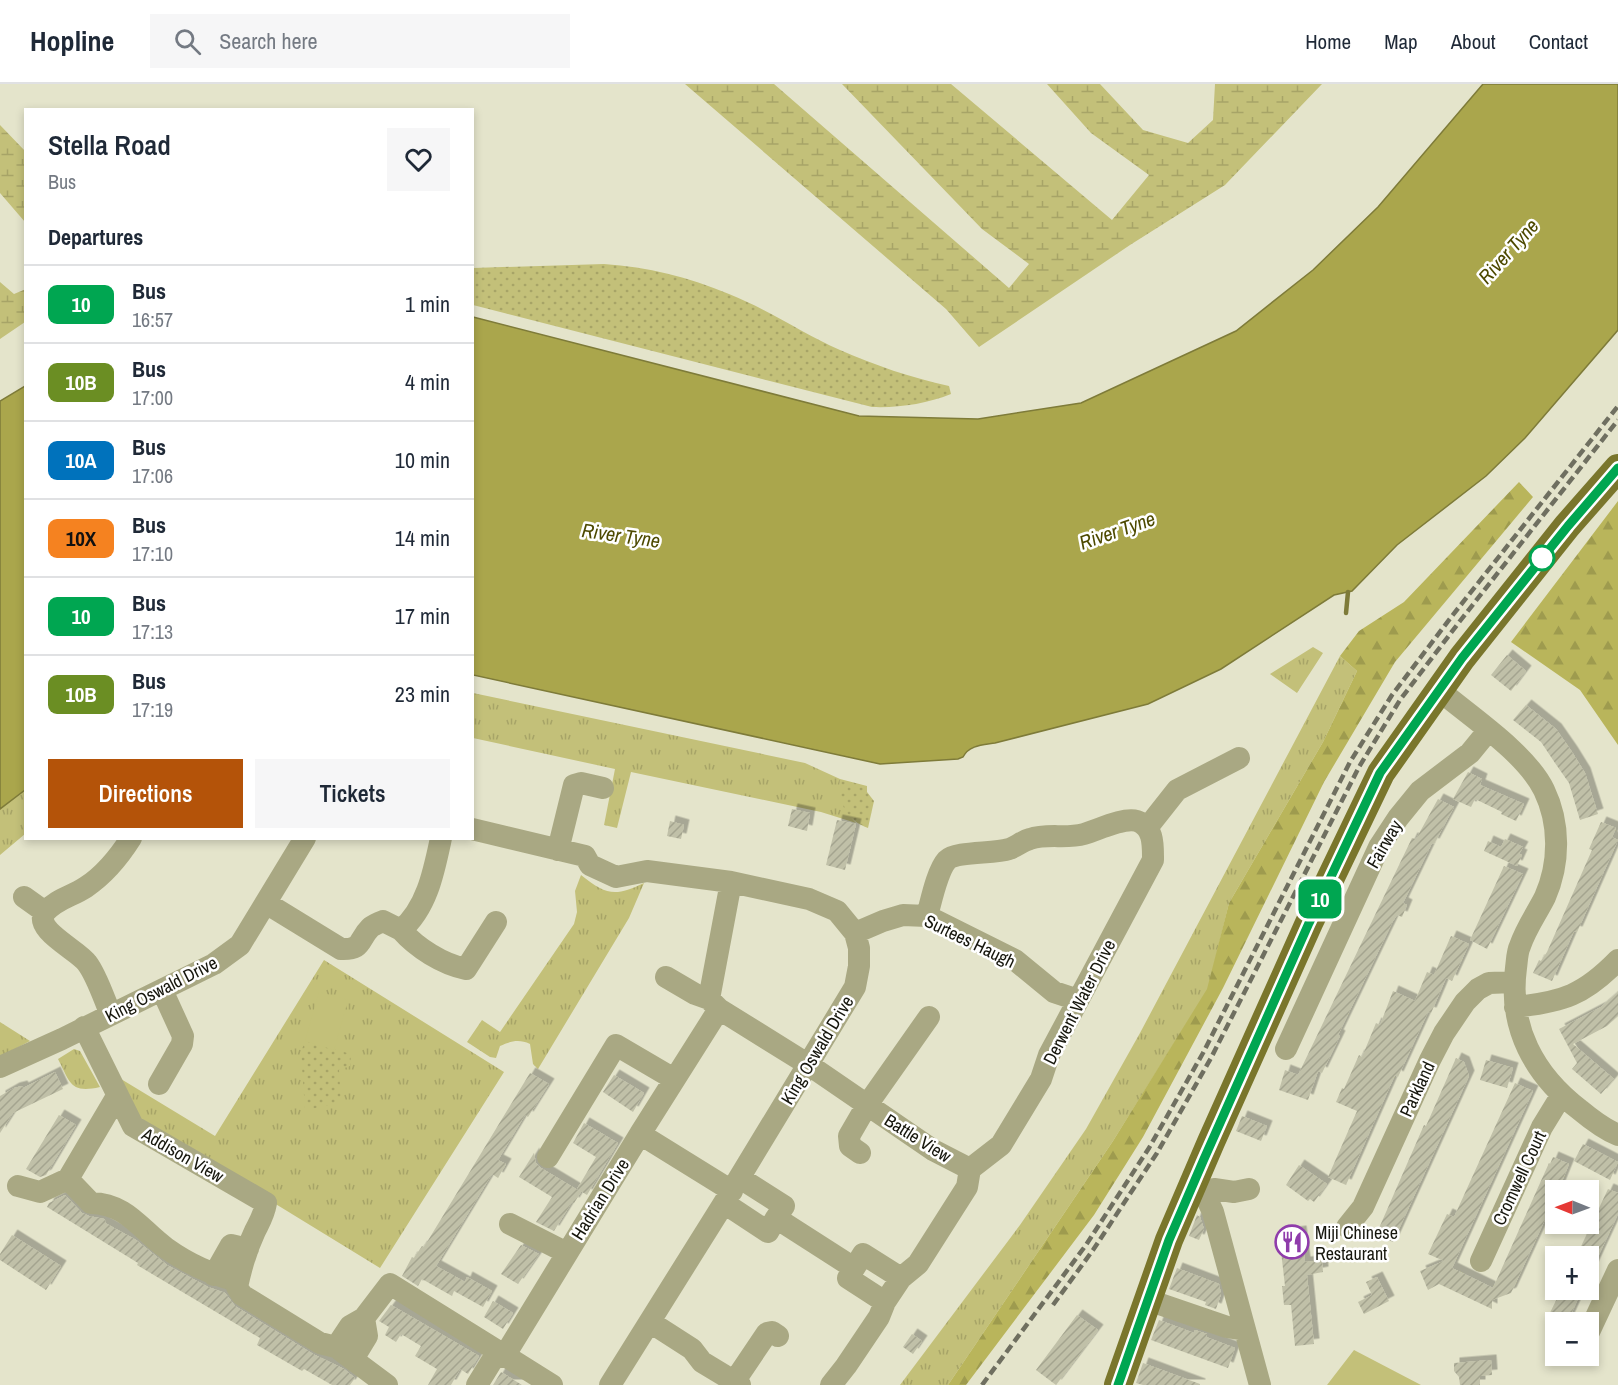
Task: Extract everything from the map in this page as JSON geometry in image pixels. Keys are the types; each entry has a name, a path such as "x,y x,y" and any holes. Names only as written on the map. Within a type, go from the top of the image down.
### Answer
{"main road":[{"path":"1118,1385 1169,1240 1198,1191 1309,923 1380,773 1438,690 1568,526 1618,468"}],"street":[{"path":"1438,690 1515,753 1544,789 1557,846 1553,876 1519,947 1514,982 1515,1006 1520,1032 1540,1070 1561,1096 1597,1123 1618,1135"},
{"name":"Fairway","path":"1286,1049 1379,847 1391,828 1420,790 1470,753 1488,730"},
{"path":"927,916 941,870 947,860 958,855 1012,849 1027,840 1042,836 1082,835 1129,820 1139,821 1147,828 1177,790 1239,758"},
{"path":"558,850 574,785 581,783 603,788"},
{"name":"Derwent Water Drive","path":"970,1169 1001,1144 1041,1079 1049,1055 1153,860 1153,838 1147,828"},
{"path":"474,829 585,856 590,865 616,877 647,871 731,882 809,899 837,911 855,933"},
{"path":"111,1015 87,962 50,932 43,922 43,916 55,902 85,887 105,871 121,854 130,840"},
{"name":"King Oswald Drive","path":"0,1067 62,1040 214,964 240,945 304,840"},
{"path":"401,930 410,923 425,897 440,840"},
{"path":"714,1004 731,882"},
{"path":"24,897 45,912"},
{"path":"266,903 341,949 352,950 362,942 370,928 383,921 401,930 411,942 451,966 466,969 496,922"},
{"name":"Surtees Haugh","path":"855,933 903,915 927,916 1015,960 1054,992 1078,1000"},
{"name":"King Oswald Drive","path":"610,1385 732,1191 855,987 859,966 859,948 855,933"},
{"path":"1515,1006 1549,1003 1571,996 1585,988 1618,960"},
{"name":"Battle View","path":"666,977 714,1004 809,1065 933,1150 970,1169"},
{"name":"Parkland","path":"1347,1227 1363,1207 1430,1060 1455,1017 1478,989 1489,983 1514,982"},
{"path":"159,1084 182,1044 183,1036 162,990"},
{"name":"Hadrian Drive","path":"477,1385 493,1359 505,1355 674,1079 714,1004"},
{"name":"Battle View","path":"860,1153 850,1146 849,1136 867,1105 929,1017"},
{"name":"Addison View","path":"84,1027 133,1126 266,1203 264,1216 255,1230 248,1249"},
{"path":"548,1156 616,1045 674,1079"},
{"path":"18,1186 40,1192 68,1179 117,1096"},
{"name":"Cromwell Court","path":"1481,1261 1542,1127 1561,1096"},
{"path":"640,1134 732,1191 784,1206 768,1232 732,1191"},
{"path":"831,1385 872,1326 901,1278 918,1264 967,1187 970,1169"},
{"path":"68,1179 91,1203 105,1203 123,1210 166,1248 214,1275 238,1281"},
{"path":"1198,1191 1234,1192 1249,1189"},
{"path":"1198,1191 1213,1212 1260,1385"},
{"path":"776,1218 854,1268"},
{"path":"510,1224 567,1253"},
{"path":"214,1275 231,1245 248,1249 237,1287 242,1295 320,1343 344,1353 387,1385"},
{"path":"885,1302 848,1278 863,1254 901,1278"},
{"path":"1598,1312 1618,1270"},
{"path":"344,1353 350,1326 364,1318 390,1284 552,1385"},
{"path":"1148,1300 1227,1328 1245,1330"},
{"path":"650,1322 692,1349 702,1362 737,1383 767,1333 772,1332 778,1336"}],"green space":[{"path":"685,84 774,84 1009,288 1029,264 982,229 842,84 951,84 1112,220 1149,175 1091,133 1047,84 1100,84 1143,130 1188,143 1213,120 1215,84 1322,84 1225,185 1130,245 979,347 946,309"},
{"path":"0,125 24,150 24,221 0,193"},
{"path":"604,264 652,270 683,278 743,300 853,356 907,375 949,386 951,394 912,405 872,407 474,305 474,268"},
{"path":"0,282 14,294 24,290 24,323 0,339"},
{"path":"1519,482 1533,497 1395,662 1324,782 1223,988 1143,1137 1094,1215 966,1385 948,1385 1113,1141 1207,989 1229,903 1323,742 1357,671 1340,656 1359,631 1404,602"},
{"path":"1618,501 1618,745 1580,690 1511,642"},
{"path":"1313,647 1323,653 1297,693 1270,674"},
{"path":"1340,656 1357,671 1323,742 1229,903 1208,989 1113,1141 948,1385 900,1385 1020,1225 1086,1129 1140,1033"},
{"path":"474,693 805,763 840,779 843,802 856,823 821,812 631,772 617,828 604,825 615,769 474,738"},
{"path":"840,779 867,786 867,792 874,801 868,828 854,820 845,809 840,795"},
{"path":"24,791 24,835 0,855 0,809"},
{"path":"581,875 597,887 611,892 618,892 644,883 629,918 538,1069 533,1064 530,1044 526,1042 515,1041 504,1044 500,1046 496,1058 490,1057 467,1042 482,1020 500,1032 574,924 577,912 575,891"},
{"path":"324,960 504,1072 380,1268 135,1118 121,1079 215,1136"},
{"path":"319,992 348,1000 334,1050 305,1041"},
{"path":"0,1022 30,1041 0,1057"},
{"path":"305,1041 351,1054 350,1066 339,1070 341,1103 305,1110 301,1052"},
{"path":"74,1049 80,1051 100,1087 82,1089 69,1080 58,1059"},
{"path":"1354,1350 1421,1385 1327,1385"}],"water":[{"name":"River Tyne","path":"1483,84 1618,84 1618,330 1525,438 1486,476 1397,545 1352,591 1334,595 1221,669 1148,704 977,746 958,759 880,764 474,675 474,317 859,416 978,419 1081,403 1236,331 1313,270 1378,207"},
{"path":"24,387 24,791 0,809 0,401"}],"building":[{"path":"1507,655 1526,671 1511,691 1491,675"},
{"path":"1526,705 1556,729 1572,752 1585,773 1598,814 1580,820 1569,783 1541,742 1513,720"},
{"path":"1468,772 1482,779 1480,785 1524,804 1516,821 1475,799 1471,807 1453,799"},
{"path":"1438,799 1454,807 1434,844 1432,843 1403,903 1407,905 1402,917 1397,915 1393,921 1322,1073 1318,1071 1308,1100 1279,1090 1285,1070 1298,1075 1412,838 1416,839"},
{"path":"792,809 810,813 807,831 788,826"},
{"path":"837,820 856,824 845,870 826,865"},
{"path":"670,821 684,825 681,839 667,836"},
{"path":"1601,822 1616,828 1612,837 1618,840 1577,932 1574,931 1552,981 1533,973 1539,960 1541,961 1547,952 1592,850 1589,849"},
{"path":"1505,839 1523,847 1517,866 1484,851 1488,841 1501,847"},
{"path":"1504,866 1523,874 1487,949 1470,940"},
{"path":"1451,936 1469,944 1452,981 1446,978 1398,1077 1395,1075 1346,1185 1328,1177 1357,1111 1336,1102 1342,1088 1344,1089 1359,1055 1362,1057 1376,1023 1380,1025 1393,991 1415,1001 1427,972 1434,975"},
{"path":"1618,992 1618,1016 1607,1026 1573,1044 1614,1079 1601,1094 1572,1069 1577,1063 1559,1029 1601,1007"},
{"path":"1456,1058 1464,1062 1469,1076 1393,1242 1376,1235"},
{"path":"1486,1060 1513,1068 1507,1088 1480,1080"},
{"path":"55,1072 63,1089 13,1113 0,1133 0,1096 14,1088 22,1086 23,1088"},
{"path":"530,1073 549,1084 528,1117 525,1115 498,1160 506,1164 498,1178 492,1174 436,1266 465,1282 467,1277 492,1291 483,1307 454,1291 452,1296 422,1279 418,1286 402,1276 412,1257 414,1258 422,1246 424,1247"},
{"path":"614,1075 644,1093 633,1112 603,1092"},
{"path":"1515,1083 1533,1091 1452,1268 1493,1288 1549,1163 1553,1157 1569,1164 1562,1180 1545,1180 1545,1220 1511,1293 1492,1300 1492,1309 1439,1284 1428,1290 1420,1271 1444,1261 1428,1254 1447,1214 1454,1217"},
{"path":"59,1115 76,1125 46,1175 40,1177 26,1169"},
{"path":"1242,1116 1267,1126 1261,1141 1236,1131"},
{"path":"584,1123 618,1143 587,1195 577,1189 596,1157 573,1143"},
{"path":"1583,1144 1618,1162 1610,1180 1574,1161"},
{"path":"534,1153 536,1163 541,1168 581,1192 554,1231 536,1222 552,1197 519,1177"},
{"path":"1299,1165 1327,1184 1314,1202 1310,1199 1308,1201 1286,1185"},
{"path":"1608,1189 1618,1193 1618,1214 1599,1255 1599,1246 1581,1246 1587,1234 1599,1234 1599,1208"},
{"path":"65,1195 82,1213 104,1219 105,1223 136,1240 167,1265 208,1287 225,1293 235,1306 313,1354 344,1369 355,1378 350,1385 332,1385 257,1345 260,1338 137,1265 138,1263 47,1207 49,1203"},
{"path":"1197,1215 1204,1229 1199,1240 1189,1236"},
{"path":"1301,1231 1305,1262 1322,1260 1323,1272 1307,1275 1314,1344 1295,1346 1291,1305 1284,1305 1282,1286 1285,1286 1279,1234"},
{"path":"12,1235 61,1266 46,1290 0,1260 0,1254"},
{"path":"521,1245 539,1254 518,1284 501,1274"},
{"path":"1177,1268 1219,1284 1221,1294 1216,1309 1205,1305 1206,1302 1169,1289"},
{"path":"1377,1277 1389,1301 1364,1314 1358,1302 1372,1295 1366,1282"},
{"path":"1556,1300 1577,1300 1572,1312 1550,1312"},
{"path":"493,1301 513,1313 503,1329 484,1317"},
{"path":"391,1305 479,1356 468,1374 460,1369 451,1385 428,1385 437,1369 415,1356 421,1346 401,1334 396,1342 385,1335 389,1327 379,1321"},
{"path":"1077,1315 1098,1330 1056,1385 1036,1370"},
{"path":"1159,1320 1194,1333 1195,1330 1207,1334 1206,1337 1235,1348 1228,1368 1151,1340"},
{"path":"912,1334 922,1341 913,1354 903,1347"},
{"path":"1491,1360 1492,1375 1480,1376 1480,1385 1460,1385 1459,1377 1454,1371 1454,1363"},
{"path":"1143,1363 1200,1384 1200,1385 1136,1383"},
{"path":"501,1372 522,1385 493,1385"}],"waterway":[{"path":"1346,613 1348,592"}],"railway":[{"path":"982,1385 1086,1245 1149,1148 1203,1053 1350,762 1392,695 1618,406"},
{"path":"1053,1305 1093,1250 1157,1153 1211,1058 1359,767 1400,700 1618,420"}],"bus line":[{"name":"10","path":"1118,1385 1169,1240 1309,923 1380,773 1462,658 1568,526 1618,468"}],"place":[{"name":"Miji Chinese Restaurant","path":"1292,1242"}]}
